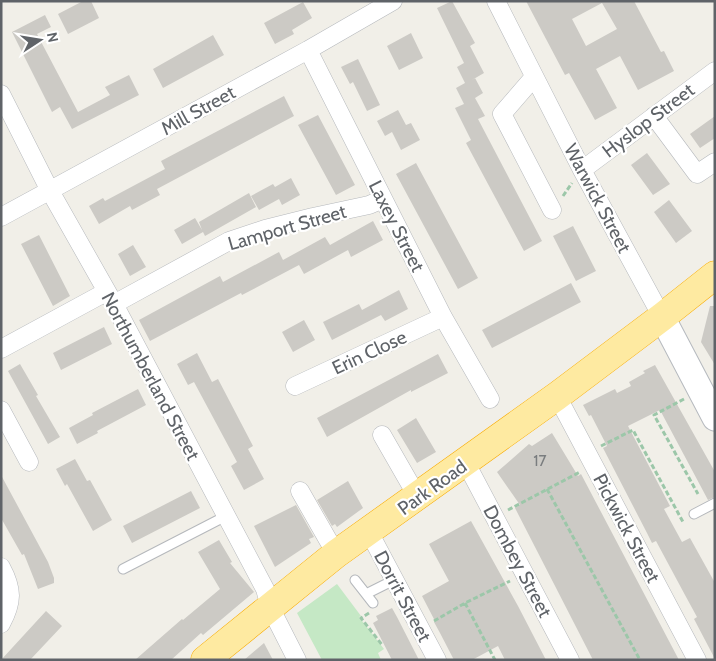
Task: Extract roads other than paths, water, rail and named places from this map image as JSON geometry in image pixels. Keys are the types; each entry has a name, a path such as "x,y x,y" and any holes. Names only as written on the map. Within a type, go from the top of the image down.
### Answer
{"highway":[{"name":"Park Road","path":"205,660 336,554 466,463 662,317 715,275"}],"main road":[{"path":"662,317 715,418"}],"street":[{"name":"Mill Street","path":"1,217 308,50 393,1"},
{"name":"Warwick Street","path":"496,1 582,170 662,317"},
{"name":"Laxey Street","path":"308,50 442,316 490,400"},
{"name":"Hyslop Street","path":"582,170 715,71"},
{"path":"534,77 502,114 552,210"},
{"name":"Northumberland Street","path":"1,94 50,191 110,298 266,589 270,607 297,660"},
{"path":"654,116 697,174 715,162"},
{"name":"Lamport Street","path":"1,349 229,241 265,229 383,199"},
{"name":"Erin Close","path":"295,386 442,316"},
{"name":"Pickwick Street","path":"557,396 697,660"},
{"path":"1,410 29,462"},
{"path":"382,435 418,496"},
{"name":"Dombey Street","path":"466,463 570,660"},
{"path":"300,491 336,554"},
{"name":"Dorrit Street","path":"369,532 437,660"},
{"path":"1,567 11,592 9,609 1,624"}],"lane":[{"path":"694,514 715,503"},
{"path":"123,569 226,516"},
{"path":"354,580 373,603"},
{"path":"366,594 394,580"}]}
